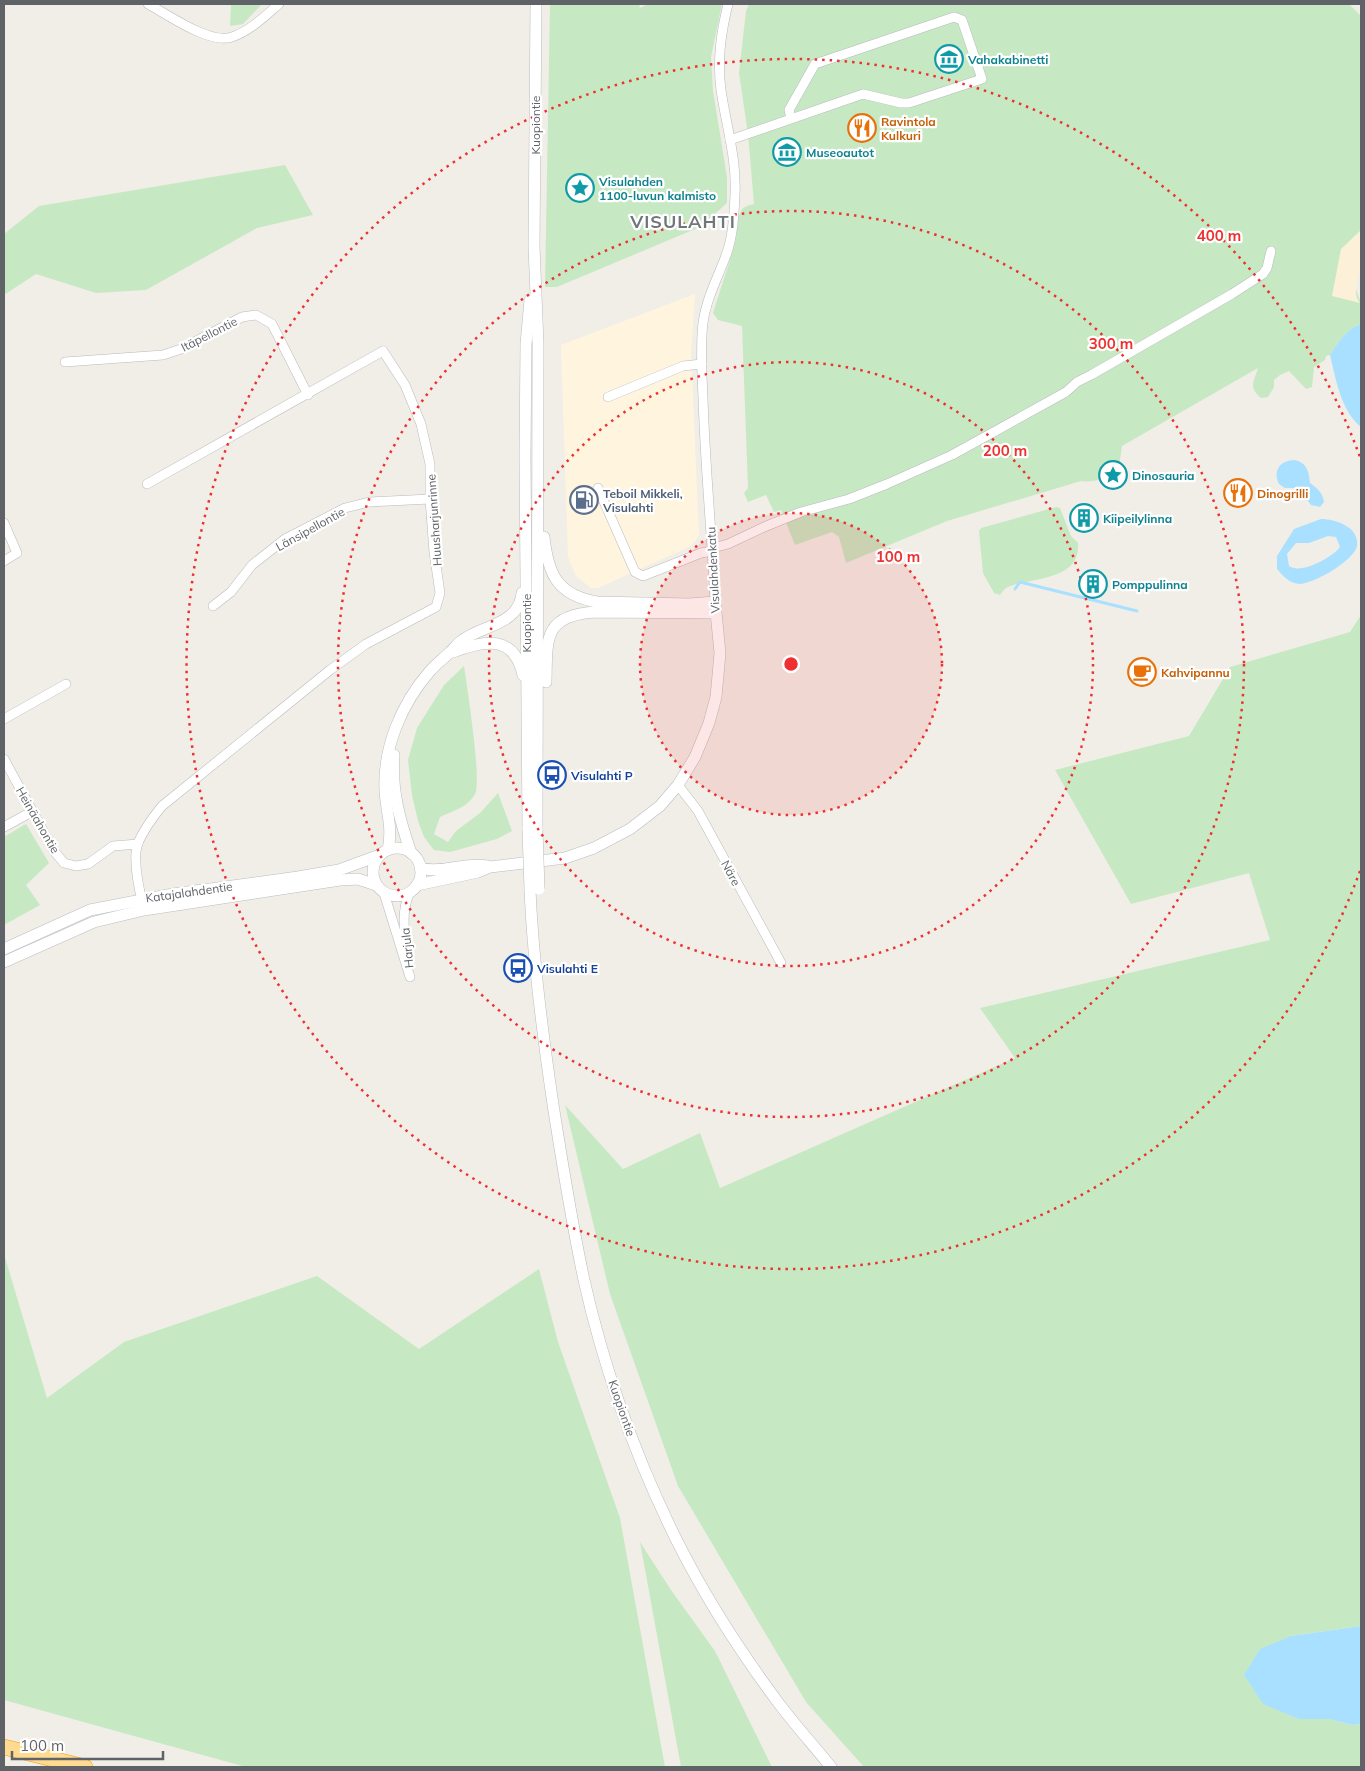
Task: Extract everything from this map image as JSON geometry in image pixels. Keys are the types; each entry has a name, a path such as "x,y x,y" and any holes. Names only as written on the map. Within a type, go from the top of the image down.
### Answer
{"highway":[{"path":"4,1747 85,1767"}],"street":[{"path":"148,4 201,33 217,38 232,37 248,30 279,4"},
{"name":"Kuopiontie","path":"532,742 538,344 534,246 536,4"},
{"name":"Visulahdenkatu","path":"414,888 478,872 490,867 566,858 594,848 630,829 660,806 678,785 695,757 709,723 716,697 720,653 715,608 702,364 704,322 714,282 725,258 733,222 735,176 721,88 719,54 728,4"},
{"path":"730,140 863,94 901,103 910,103 982,80 962,20 954,17 815,64 789,110 791,118"},
{"name":"Kuopiontie","path":"534,246 526,344 526,556 532,742 534,889 540,1000 546,1058 564,1176 584,1281 606,1360 632,1438 677,1540 729,1632 780,1706 831,1767"},
{"path":"598,488 635,572 643,576 728,544 758,529 801,512 857,496 952,455 1066,392 1077,382 1232,294 1263,274 1267,268 1271,251"},
{"name":"Itäpellontie","path":"64,362 162,355 181,349 242,317 256,316 272,324 308,395"},
{"name":"Huusharjunrinne","path":"143,904 138,886 136,861 138,844 150,820 162,806 330,670 366,644 436,607 440,593 434,552 430,499 430,464 422,424 405,385 382,352 146,484"},
{"path":"608,397 683,366 702,364"},
{"path":"537,468 548,563 554,577 562,588 577,597 597,602 689,604 715,608"},
{"name":"Länsipellontie","path":"212,606 231,592 252,565 285,540 345,508 369,502 430,499"},
{"path":"4,523 17,553 4,560"},
{"path":"395,733 393,766 395,798 402,828 411,853 417,860 420,868 420,876 414,888 402,896 393,896 380,889 373,875 374,864 384,853 390,837 390,820 385,792 385,768 395,733 400,718 413,694 431,669 460,642 505,620 517,609 522,598 526,556"},
{"path":"532,742 546,691 547,643 554,628 560,622 576,614 596,612 715,608"},
{"path":"449,653 479,643 491,642 500,644 515,654 523,673 532,742"},
{"path":"4,719 66,684"},
{"name":"Heinäahontie","path":"4,759 54,852 64,863 76,866 88,864 113,846 138,844"},
{"name":"Näre","path":"678,785 698,811 781,964"},
{"path":"4,827 33,811"},
{"path":"384,853 396,848 411,853"},
{"name":"Katajalahdentie","path":"4,962 94,922 143,904 339,870 384,853"},
{"name":"Visulahdenkatu","path":"420,868 431,871 478,864 490,867"},
{"name":"Katajalahdentie","path":"4,949 90,910 340,880 358,879 380,889"},
{"name":"Harjula","path":"380,889 410,977 403,914 405,903 414,888"}],"shaded area":[{"path":"695,294 691,352 699,536 691,546 598,588 591,588 576,576 568,557 561,345"}],"green space":[{"path":"231,4 262,4 243,24 230,26"},
{"path":"550,4 639,4 640,8 648,4 722,4 711,57 713,91 727,177 727,203 700,227 557,287 545,287"},
{"name":"VISULAHTI","path":"749,4 1349,4 1361,16 1361,264 1355,287 1361,303 1361,324 1351,329 1339,341 1330,355 1326,356 1325,360 1314,367 1312,387 1306,389 1289,371 1274,380 1274,387 1268,397 1261,398 1254,391 1253,387 1258,368 1122,446 1118,473 1095,481 1081,481 947,521 846,563 839,537 832,532 795,545 781,510 774,512 766,495 748,502 744,493 748,488 742,326 718,320 713,313 733,251 739,214 745,207 754,204 748,134 739,73 746,11"},
{"path":"285,165 313,215 257,228 146,290 96,293 36,274 4,295 4,234 39,206"},
{"path":"1056,507 1060,508 1071,536 1078,543 1077,555 1072,564 1053,576 1008,587 1000,595 994,593 983,573 979,531 981,528"},
{"path":"1361,615 1361,1626 1291,1636 1282,1711 1299,1719 1329,1719 1353,1725 1361,1724 1361,1767 864,1767 806,1702 678,1486 610,1294 565,1105 623,1169 700,1133 720,1188 1015,1058 980,1008 1270,940 1249,873 1131,904 1055,770 1189,736 1230,667 1350,632"},
{"path":"464,666 473,733 477,786 475,794 468,802 460,808 440,817 434,834 448,842 456,831 480,813 498,793 512,831 497,839 450,852 434,850 424,837 412,795 408,760 417,728 444,685"},
{"path":"26,824 49,863 26,885 40,905 4,925 4,837"},
{"path":"4,1254 47,1398 124,1342 317,1276 419,1349 539,1269 558,1342 620,1518 665,1767 246,1767 4,1700"},
{"path":"640,1542 671,1590 715,1651 772,1767 681,1767"}],"sand":[{"path":"1361,230 1362,261 1356,285 1356,294 1360,303 1332,296 1341,249"}],"water":[{"path":"1361,324 1361,427 1344,404 1337,385 1330,355 1339,341 1351,329"},
{"path":"1294,460 1305,465 1310,483 1321,493 1324,502 1320,507 1311,505 1298,488 1285,488 1279,484 1277,471 1284,462"},
{"path":"1321,519 1333,521 1351,529 1357,539 1357,546 1349,558 1332,571 1305,583 1295,583 1286,579 1277,569 1277,556 1294,529","holes":["1328,536 1336,537 1340,547 1324,560 1309,567 1294,568 1289,566 1287,554 1296,543 1309,543"]},
{"path":"1361,1626 1361,1724 1353,1725 1329,1719 1299,1719 1263,1704 1244,1675 1260,1649 1291,1636"}],"waterway":[{"path":"1015,589 1020,582 1137,611"}],"place":[{"name":"Vahakabinetti","path":"949,59"},
{"name":"Ravintola Kulkuri","path":"862,128"},
{"name":"Museoautot","path":"787,152"},
{"name":"Visulahden 1100-luvun kalmisto","path":"580,188"},
{"name":"Dinosauria","path":"1113,475"},
{"name":"Dinogrilli","path":"1238,493"},
{"name":"Teboil Mikkeli, Visulahti","path":"584,500"},
{"name":"Kiipeilylinna","path":"1084,518"},
{"name":"Pomppulinna","path":"1093,584"},
{"name":"Kahvipannu","path":"1142,672"},
{"name":"Visulahti P","path":"552,775"},
{"name":"Visulahti E","path":"518,968"}],"district":[{"name":"VISULAHTI","path":"683,221"}]}
